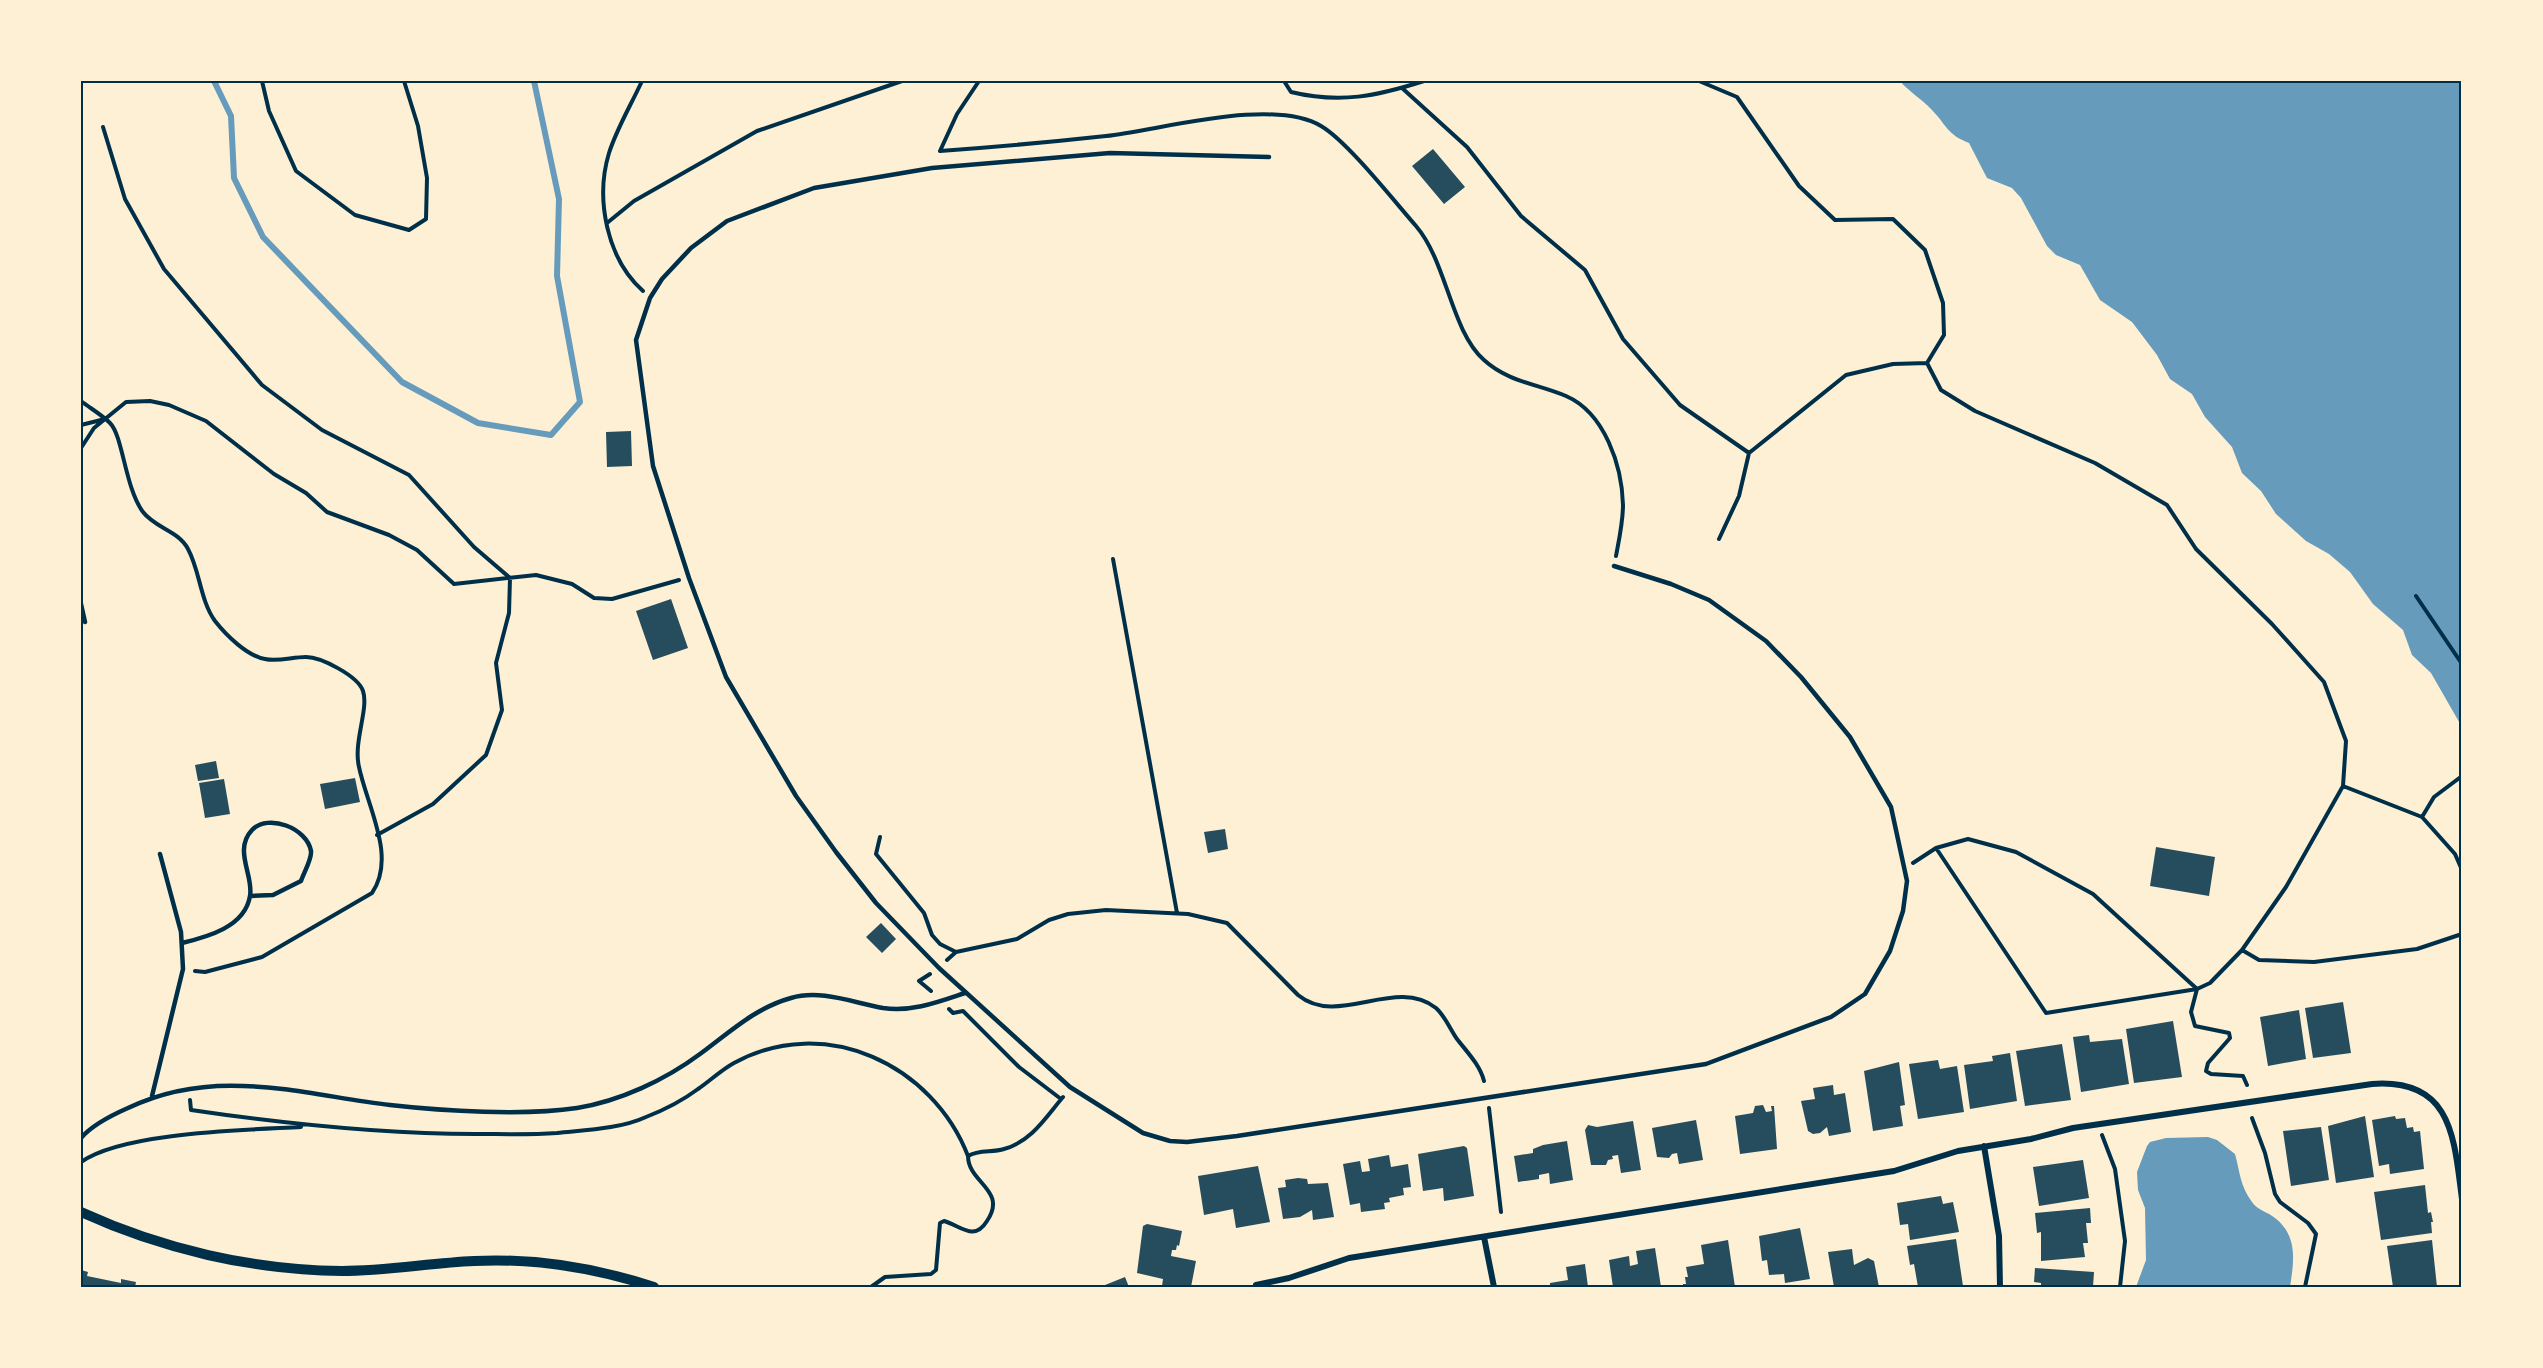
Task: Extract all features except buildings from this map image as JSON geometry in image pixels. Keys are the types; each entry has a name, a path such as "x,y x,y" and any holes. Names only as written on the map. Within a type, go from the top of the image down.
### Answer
{"street":[{"path":"1256,1286 1289,1278 1349,1258 1894,1171 1958,1151 2100,1124 2372,1084 2399,1085 2423,1094 2449,1122 2462,1199"},
{"path":"1984,1146 1999,1236 2000,1287"},
{"path":"81,1212 170,1245 256,1263 341,1271 474,1261 526,1262 585,1269 654,1287"},
{"path":"1484,1237 1494,1287"}],"lane":[{"path":"1269,157 1110,153 932,168 814,188 727,221 691,248 662,279 650,298 636,340 637,352 653,466 689,578 726,677 796,796 876,903 965,993 1070,1087 1143,1133 1170,1141 1187,1142 1237,1136 1706,1064 1831,1017 1865,994 1890,951 1903,911 1907,881 1891,807 1850,737 1801,677 1766,641 1709,600 1671,584 1614,566"},
{"path":"81,604 85,622"},
{"path":"182,943 209,937 232,923 243,911 250,896 245,857 247,837 264,822 282,824 296,831 308,841 311,853 301,881 273,895 250,896"},
{"path":"152,1096 183,969 181,932 160,854"},
{"path":"81,1138 114,1114 152,1096 207,1085 255,1085 391,1105 529,1111 575,1108 598,1104 662,1078 698,1056 750,1016 771,1004 795,997 820,996 885,1008 907,1009 965,993"}],"path":[{"path":"262,81 269,111 296,171 355,216 409,230 426,219 427,178 418,126 404,81"},
{"path":"642,81 609,153 604,185 607,223 620,262 634,282 650,298"},
{"path":"607,223 634,201 757,131 902,81"},
{"path":"932,168 957,114 980,81"},
{"path":"1284,81 1291,92 1313,97 1356,99 1424,81"},
{"path":"1700,81 1737,98 1799,186 1835,220 1893,219 1925,250 1942,303 1944,335 1927,363"},
{"path":"1402,88 1467,147 1521,216 1585,270 1623,339 1680,405 1749,453"},
{"path":"940,151 1108,136 1244,115 1283,115 1321,125 1342,143 1418,228 1434,253 1467,335 1483,359 1509,378 1568,397 1593,416 1619,470 1623,506 1614,566"},
{"path":"103,127 125,199 164,269 262,386 322,430 410,475 474,546 510,578 509,614 496,663 502,710 486,755 434,804 377,835"},
{"path":"1719,539 1739,496 1749,453 1846,375 1893,364 1927,363"},
{"path":"1927,363 1941,390 1975,411 2095,463 2167,505 2196,549 2272,624 2324,682 2346,741 2343,786 2286,887 2242,950 2210,983 2197,989 2046,1013 1936,848"},
{"path":"81,448 86,437 105,419 131,400 169,405 206,422 274,474 306,493 327,512 390,535 417,550 454,584 536,574 572,584 594,598 612,599 689,578"},
{"path":"81,401 111,424 129,486 143,512 184,542 189,550 206,604 215,621 232,639 266,660 316,658 347,675 363,690 364,702 356,753 381,849 382,876 372,894 262,957 205,972 195,971"},
{"path":"81,425 105,419"},
{"path":"1113,559 1177,913"},
{"path":"2416,596 2462,664"},
{"path":"2422,817 2434,797 2460,777"},
{"path":"2343,786 2422,817 2455,854 2462,870"},
{"path":"880,837 876,854 924,913 932,935 940,944 956,952"},
{"path":"1905,868 1936,848 1968,839 2016,852 2093,894 2197,989"},
{"path":"1061,1099 1019,1066 963,1011 953,1013 919,981 939,968 956,952 1017,939 1049,920 1068,914 1106,910 1177,913 1227,923 1298,995 1311,1004 1339,1007 1402,998 1416,999 1434,1007 1472,1058 1484,1081"},
{"path":"2242,950 2259,960 2314,962 2417,950 2462,934"},
{"path":"2197,989 2191,1012 2193,1024 2197,1028 2226,1031 2230,1036 2208,1064 2206,1071 2211,1074 2243,1076 2247,1085"},
{"path":"189,1089 191,1110 310,1126 427,1134 526,1135 585,1130 643,1119 694,1092 734,1063 757,1053 794,1046 841,1047 878,1058 925,1089 950,1119 968,1156 968,1163 992,1196 994,1205 993,1213 977,1232 970,1233 951,1224 939,1223 936,1270 931,1274 885,1277 871,1287"},
{"path":"968,1156 974,1152 1012,1146 1027,1138 1054,1107"},
{"path":"1489,1108 1501,1212"},
{"path":"2252,1118 2265,1153 2275,1194 2280,1202 2308,1223 2316,1234 2305,1287"},
{"path":"2100,1124 2115,1169 2125,1241 2120,1287"},
{"path":"81,1162 107,1151 156,1139 310,1126"}],"water":[{"path":"1900,81 2462,81 2462,727 2431,673 2412,655 2403,630 2373,604 2350,572 2329,554 2306,541 2276,514 2261,491 2242,473 2232,447 2205,417 2192,394 2170,379 2157,355 2132,322 2100,300 2080,265 2056,255 2047,246 2021,198 2012,188 1987,178 1969,143 1951,133 1927,105"},
{"path":"2208,1137 2217,1140 2235,1154 2245,1190 2254,1205 2275,1218 2288,1233 2293,1250 2290,1287 2136,1287 2146,1260 2145,1208 2138,1190 2137,1172 2147,1146 2150,1142 2166,1138"}],"waterway":[{"path":"214,81 231,116 234,178 263,237 402,382 478,423 551,435 580,402 557,276 559,199 534,81"}]}
